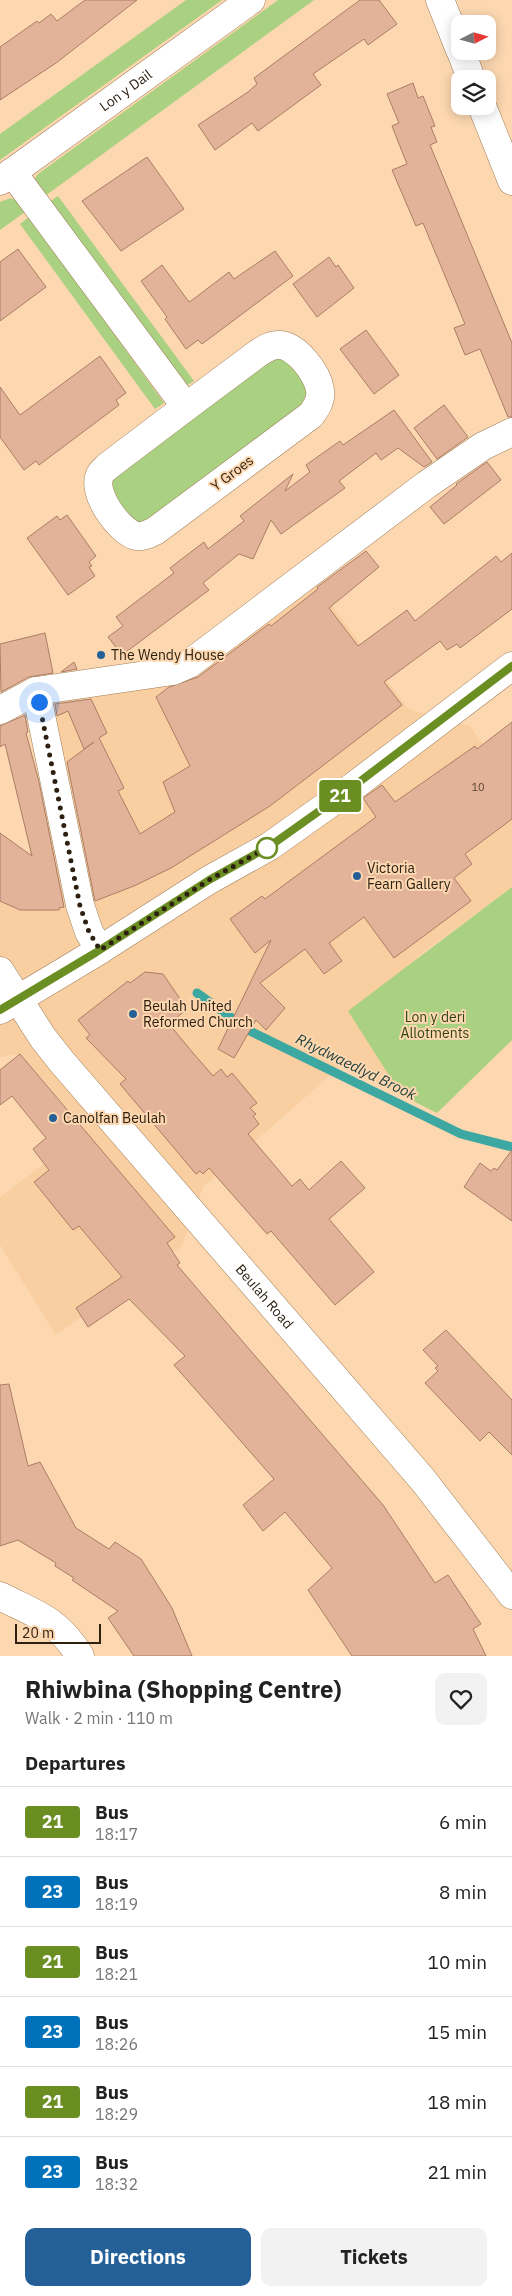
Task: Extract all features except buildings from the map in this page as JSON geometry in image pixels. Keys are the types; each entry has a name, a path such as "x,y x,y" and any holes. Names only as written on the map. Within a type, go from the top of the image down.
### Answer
{"street":[{"name":"Lon y Dail","path":"6,176 250,0"},
{"path":"440,0 451,28"},
{"path":"486,115 512,181"},
{"path":"6,176 186,407"},
{"name":"Y Groes","path":"279,345 292,348 301,357 317,380 320,392 318,405 311,415 155,531 146,536 130,533 110,515 102,500 98,486 99,476 108,466 186,407 256,354 268,347 279,345"},
{"path":"0,710 36,691 173,672 189,664 426,485 483,446 512,432"},
{"path":"9,1004 100,950 209,880 270,846 346,792 512,666"},
{"path":"36,691 80,906 89,932 100,950"},
{"name":"Beulah Road","path":"0,971 9,1004 62,1062 423,1480 512,1595"},
{"path":"0,1596 38,1614 57,1626 71,1641 80,1656"}],"shaded area":[{"path":"312,578 408,709 470,726 512,784 512,887 418,956 392,1080 385,1087 342,1065 203,1187 182,1246 56,1335 0,1245 0,1197 87,1131 21,1054 0,1057 0,894 55,816 49,699 150,681"}],"green space":[{"path":"186,0 222,0 0,160 0,134"},
{"path":"278,0 314,0 45,196 35,182 38,174"},
{"path":"58,196 194,381 186,386 49,202"},
{"path":"11,198 17,201 25,212 0,230 0,202"},
{"path":"29,217 164,403 155,409 20,224"},
{"path":"269,358 288,362 296,370 308,387 305,406 144,524 126,520 109,484 112,475"},
{"name":"Lon y deri Allotments","path":"512,887 512,1040 437,1113 385,1087 392,1080 348,1011"}],"waterway":[{"name":"Rhydwaedlyd Brook","path":"197,993 250,1031 461,1134 512,1147"}],"bus line":[{"name":"21","path":"0,1010 95,953 209,880 270,846 346,792 512,666"}],"place":[{"name":"The Wendy House","path":"101,655"},
{"name":"Victoria Fearn Gallery","path":"357,876"},
{"name":"Beulah United Reformed Church","path":"133,1014"},
{"name":"Canolfan Beulah","path":"53,1118"}],"route":[{"path":"39,702 80,906 89,932 100,950 209,880 270,846 267,848"}]}
